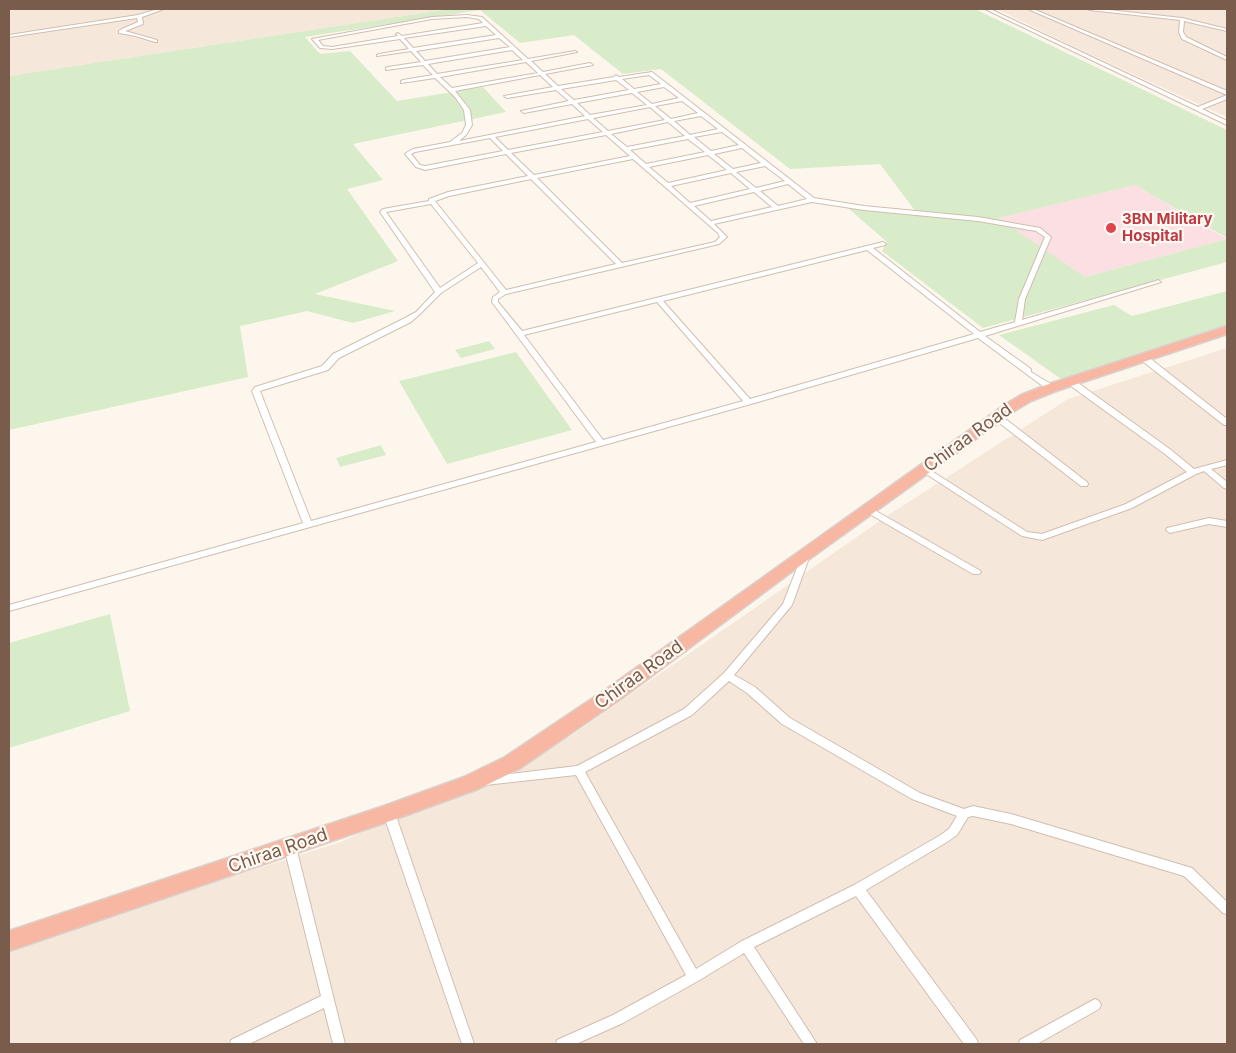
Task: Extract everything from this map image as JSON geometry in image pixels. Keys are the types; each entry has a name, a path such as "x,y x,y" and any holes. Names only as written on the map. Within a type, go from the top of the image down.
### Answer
{"highway":[{"name":"Chiraa Road","path":"9,941 389,813 471,783 512,763 651,668 996,416 1026,398 1050,388 1227,330"}],"street":[{"path":"145,9 154,11"},
{"path":"9,36 139,16 162,9"},
{"path":"987,9 1227,123"},
{"path":"1030,9 1227,93"},
{"path":"1090,9 1182,18 1227,30"},
{"path":"139,16 141,23 121,32 135,34 155,41"},
{"path":"487,24 326,48 322,47 314,39 432,18 467,16 480,18 487,24 556,88 724,237 722,241 504,292 495,298 495,302 601,444"},
{"path":"1182,18 1181,32 1184,38 1227,59"},
{"path":"390,25 468,110 470,125 464,134 451,144"},
{"path":"379,55 500,36"},
{"path":"388,69 513,48"},
{"path":"403,82 575,52"},
{"path":"450,90 590,65"},
{"path":"507,96 650,73 812,200"},
{"path":"616,77 777,208"},
{"path":"524,111 666,85"},
{"path":"1198,109 1227,97"},
{"path":"684,99 413,151 408,154 418,166 425,168 703,114"},
{"path":"626,149 723,130"},
{"path":"491,136 621,265"},
{"path":"645,166 744,146"},
{"path":"439,292 383,212 432,202 431,200 437,197 635,157"},
{"path":"666,185 766,164"},
{"path":"689,205 790,182"},
{"path":"710,223 812,200 864,208 978,219 1038,229 1048,237 1022,299 1018,323"},
{"path":"432,202 504,292"},
{"path":"520,334 883,244"},
{"path":"870,248 979,335 1050,388"},
{"path":"308,525 256,391 325,368 336,356 413,316 439,292 481,264"},
{"path":"9,608 601,444 1158,282"},
{"path":"659,300 748,402"},
{"path":"1144,358 1227,423"},
{"path":"1071,382 1193,472"},
{"path":"996,416 1084,484"},
{"path":"924,470 1025,534 1034,537 1054,533 1129,506 1193,472 1227,462"},
{"path":"1206,469 1227,486"},
{"path":"869,510 976,572"},
{"path":"1170,530 1209,521 1227,524"},
{"path":"471,783 578,770 688,712 728,676 787,605 806,555"},
{"path":"728,676 751,690 786,721 916,796 964,814 973,811 1011,819 1188,872 1227,909"},
{"path":"578,770 694,977"},
{"path":"389,813 468,1044"},
{"path":"562,1044 618,1019 694,977 746,945 858,889 953,832 964,814"},
{"path":"290,847 339,1044"},
{"path":"858,889 972,1044"},
{"path":"746,945 811,1044"},
{"path":"236,1044 328,999"},
{"path":"1025,1044 1095,1006"}],"shaded area":[{"path":"9,9 449,9 9,76"},
{"path":"997,9 1227,9 1227,117 1076,48"},
{"name":"3BN Military Hospital","path":"1135,185 1227,239 1085,277 997,218"},
{"path":"1227,348 1227,1044 9,1044 9,947 341,842 572,735 887,516 1068,399"}],"green space":[{"path":"449,9 975,9 1227,130 1227,238 1135,185 998,218 1085,277 1227,239 1227,262 983,328 882,251 887,242 848,208 916,212 880,164 790,169 661,69 623,74 574,35 520,43 480,10 305,37 320,54 350,51 397,101 483,87 506,112 353,144 383,180 347,189 398,261 315,294 395,311 353,323 307,311 240,326 248,377 9,430 9,76"},
{"path":"1227,291 1227,326 1061,379 999,335 1114,305 1132,316"},
{"path":"489,341 495,349 461,358 455,350"},
{"path":"516,352 572,430 447,464 399,381"},
{"path":"381,445 386,455 340,467 336,458"},
{"path":"110,614 130,711 9,748 9,643"}],"place":[{"name":"3BN Military Hospital","path":"1111,228"}]}
